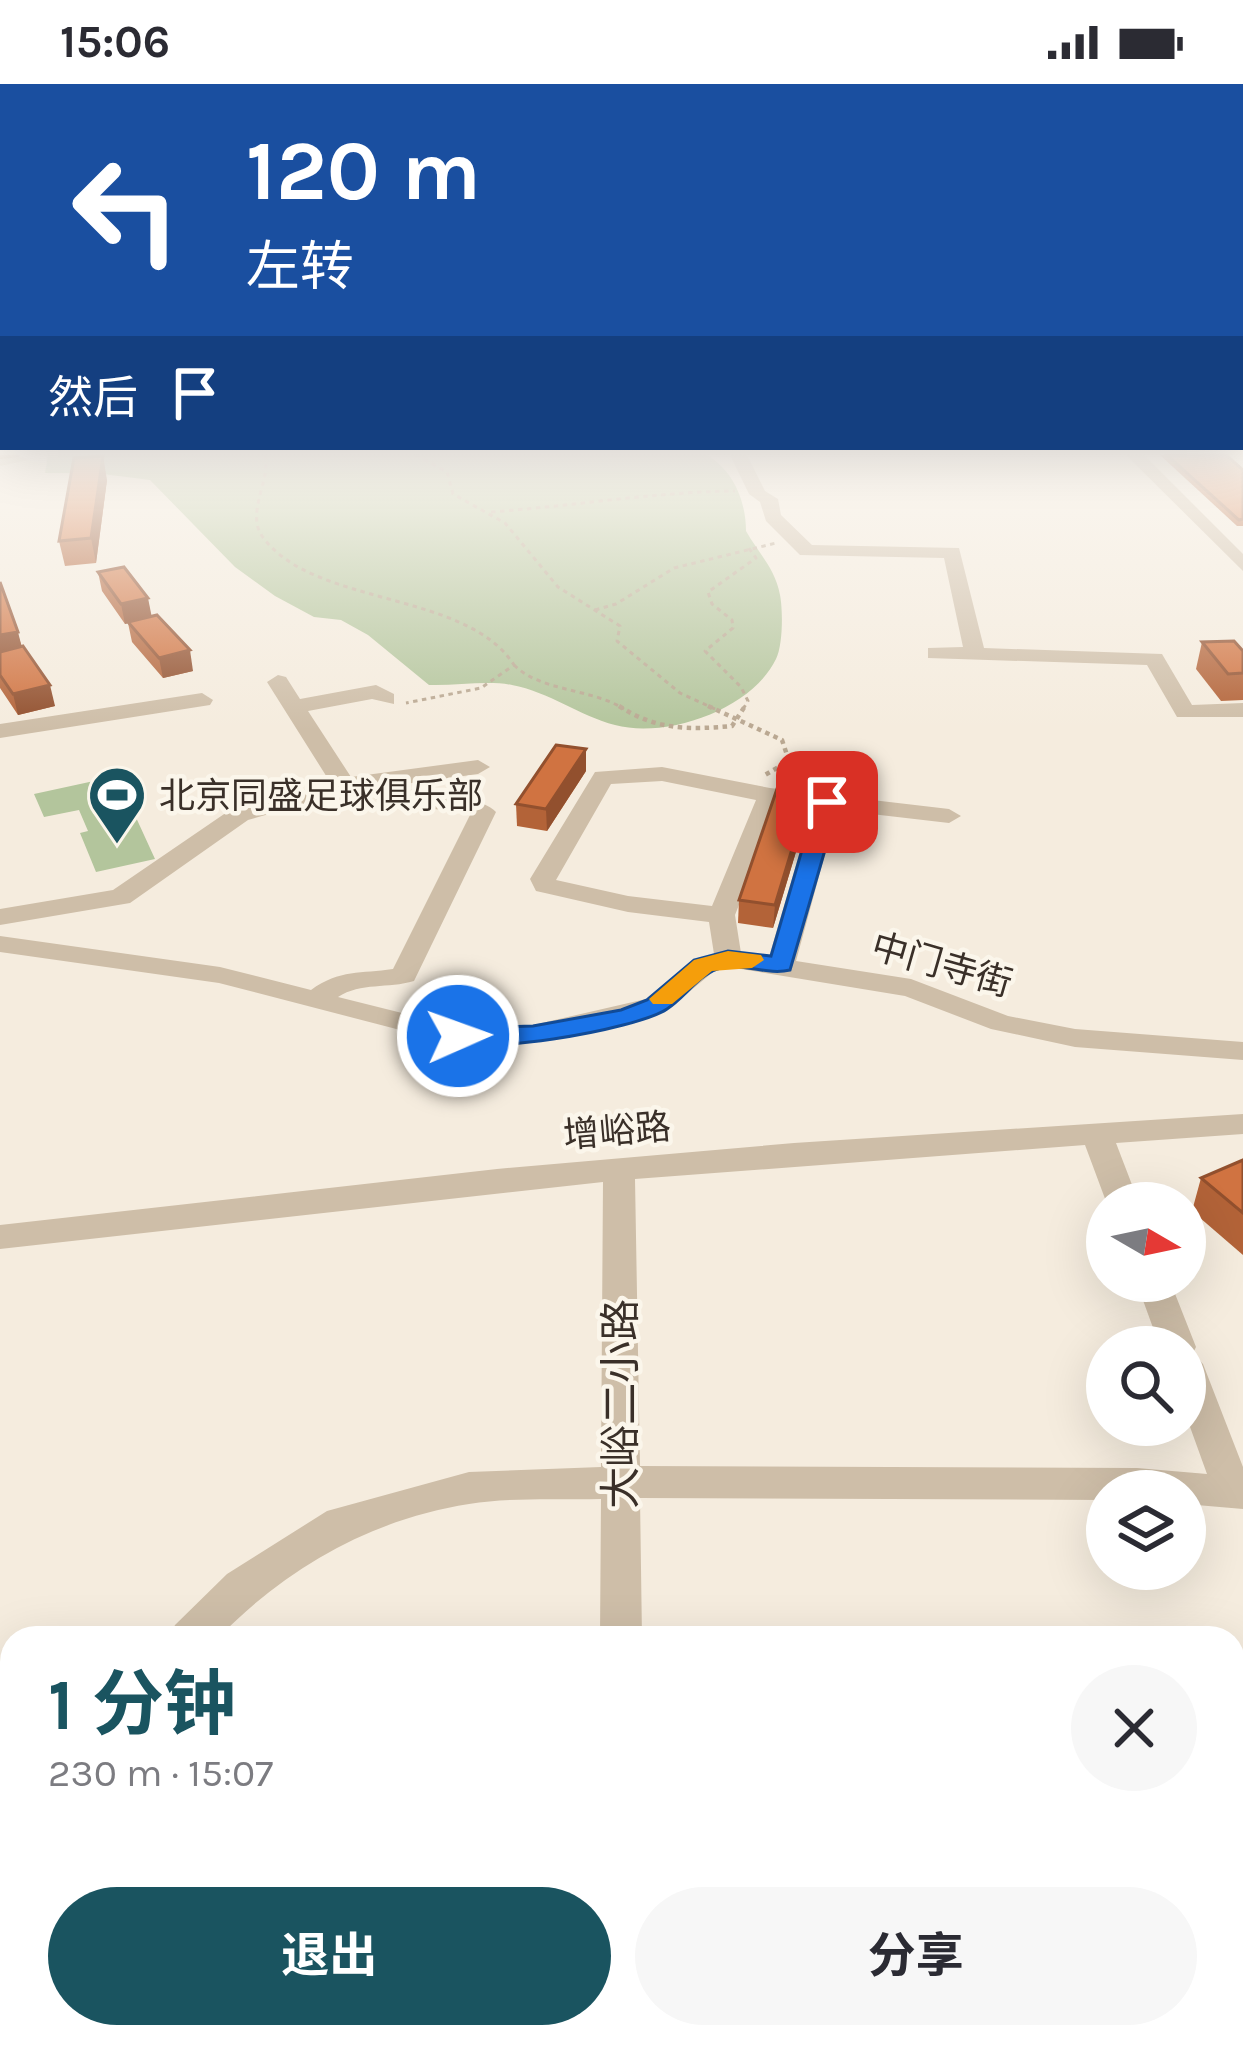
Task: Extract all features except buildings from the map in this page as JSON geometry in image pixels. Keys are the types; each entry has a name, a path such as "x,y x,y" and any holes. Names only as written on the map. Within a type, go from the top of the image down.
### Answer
{"street":[{"path":"803,547 807,551 952,553 975,654"},
{"path":"936,653 1154,659 1185,712 1243,710"},
{"path":"291,707 381,696 394,668"},
{"path":"278,682 344,785"},
{"path":"0,731 202,700"},
{"path":"0,917 121,897 238,815 344,785 478,767"},
{"path":"722,915 628,904 545,885 543,879 603,777 662,774 758,792 949,816"},
{"path":"0,944 220,974 458,1036 533,1034 641,1011 656,1005 703,965 728,959 722,915 758,792"},
{"path":"318,998 350,975 394,979 404,975 484,812 476,806 430,799 386,798"},
{"path":"781,965 827,802"},
{"name":"中门寺街","path":"728,959 910,988 1000,1023 1075,1038 1243,1051"},
{"name":"增峪路","path":"0,1217 619,1153 1243,1106"},
{"name":"增峪路","path":"0,1237 619,1169 1243,1124"},
{"path":"1096,1133 1115,1182"},
{"name":"大峪二小路","path":"619,1169 621,1626"},
{"path":"202,1626 242,1586 340,1522 469,1488 620,1482 1137,1484 1238,1492 1206,1415"}],"path":[{"path":"274,547 298,568 441,616 503,649 525,676 603,696 647,724 688,730 732,725 748,701 705,651 733,628 732,620 712,604 708,592 728,572 752,563 756,558 748,547"},
{"path":"529,547 543,559 545,572 591,611 620,626 617,640 680,693 782,740 789,761 758,792"},
{"path":"591,611 625,602 662,572 720,561 752,547"},
{"path":"381,696 390,704 408,703 438,693 481,688 514,665"}],"green space":[{"path":"215,547 756,547 778,585 781,637 776,659 764,677 728,706 682,723 636,728 589,716 512,685 429,685 368,635 341,620 314,617 235,567"},
{"path":"117,776 155,859 96,872 80,833 88,831 79,810 44,817 34,794"}],"slow traffic":[{"path":"662,999 703,965 752,960"}],"place":[{"name":"北京同盛足球俱乐部","path":"117,846"}],"route":[{"path":"458,1036 533,1034 627,1016 656,1005 703,965 728,959 781,965 827,802"}]}
